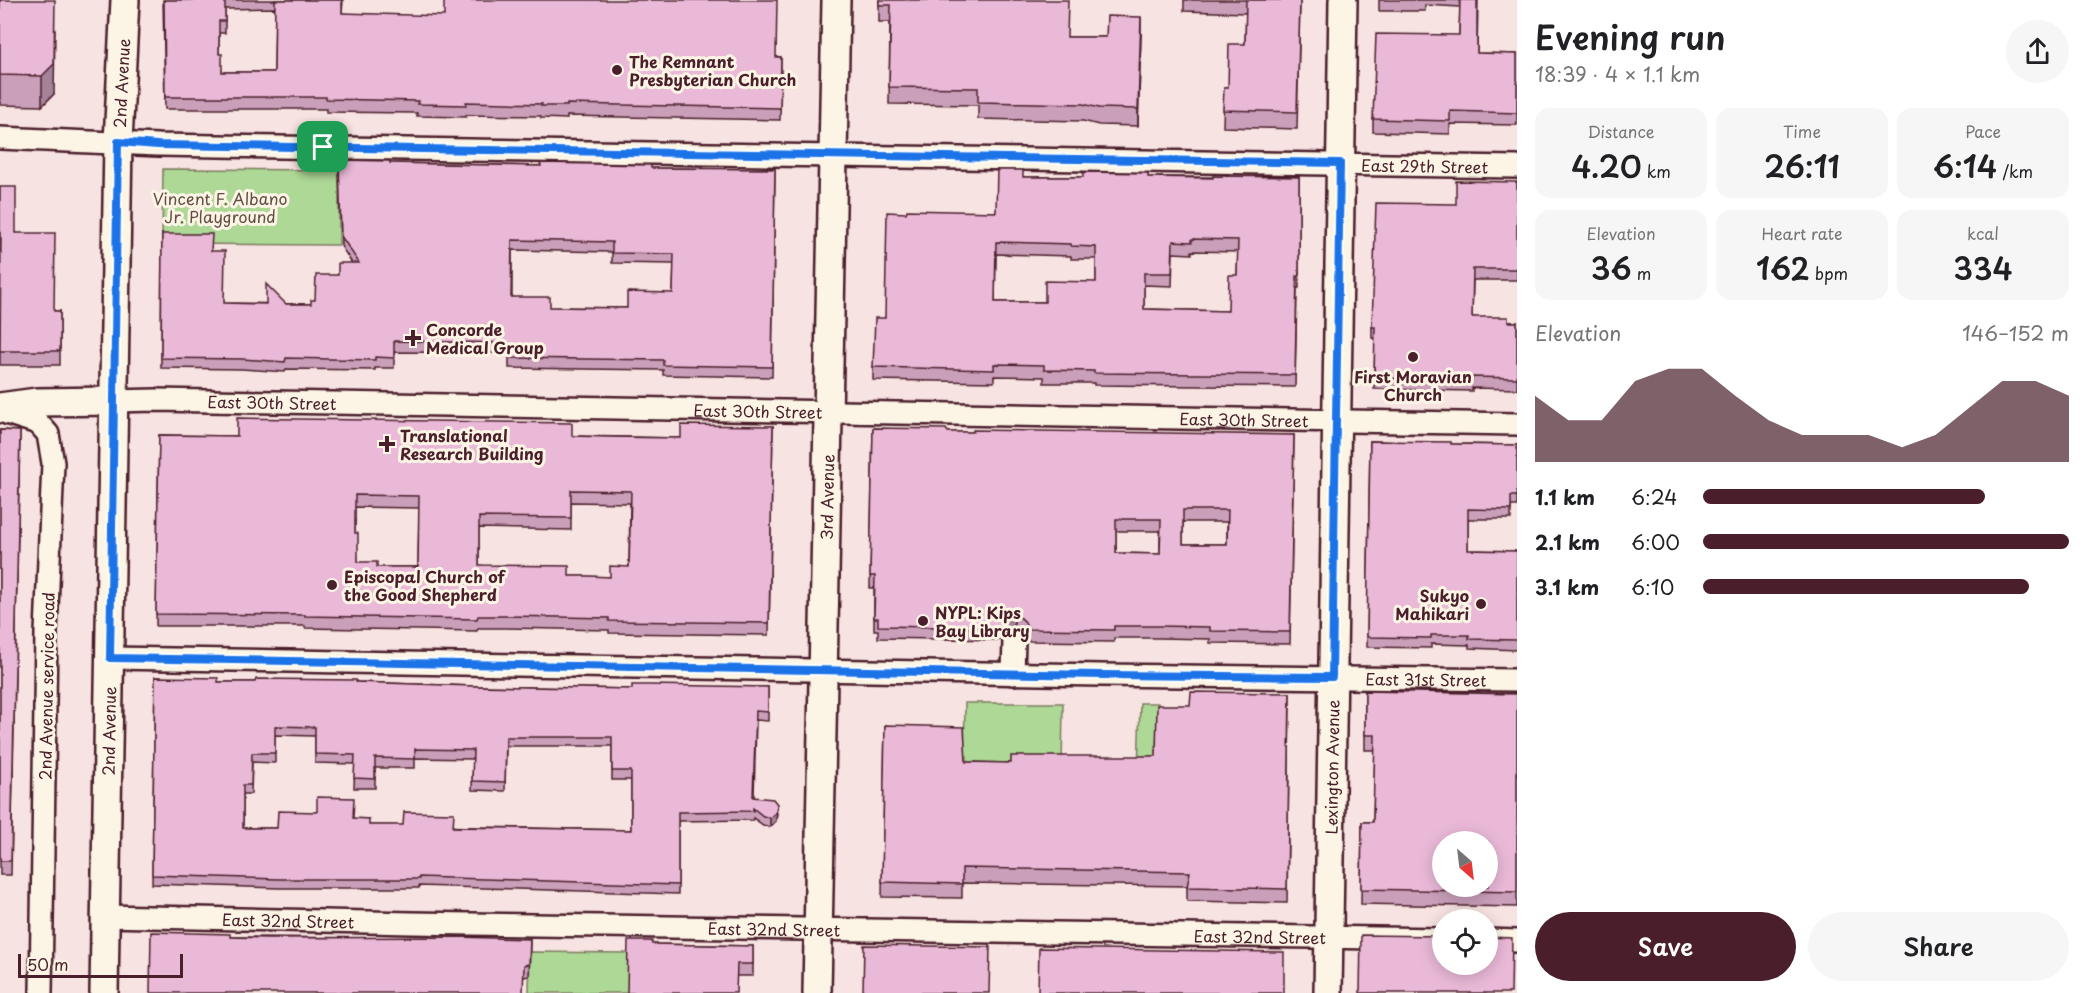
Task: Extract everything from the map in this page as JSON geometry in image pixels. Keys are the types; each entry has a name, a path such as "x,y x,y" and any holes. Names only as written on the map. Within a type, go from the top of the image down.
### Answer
{"main road":[{"name":"2nd Avenue","path":"104,993 118,142 125,0"},
{"name":"3rd Avenue","path":"817,993 836,0"},
{"name":"Lexington Avenue","path":"1328,993 1343,0"},
{"name":"East 30th Street","path":"0,409 37,402 113,401"}],"street":[{"name":"East 29th Street","path":"0,138 158,145 1517,167"},
{"name":"East 30th Street","path":"113,401 1517,424"},
{"name":"2nd Avenue service road","path":"0,409 38,423 48,434 52,463 46,633 41,993"},
{"path":"1013,674 1014,640"},
{"name":"East 31st Street","path":"110,658 1013,674 1517,680"},
{"name":"East 32nd Street","path":"105,915 1432,939"},
{"path":"1498,940 1517,940"}],"green space":[{"name":"Vincent F. Albano Jr. Playground","path":"163,169 339,170 339,245 162,244"},
{"path":"965,703 1063,703 1062,771 966,776"},
{"path":"1140,703 1158,703 1156,756 1138,773"},
{"path":"530,952 628,953 628,993 529,993"}],"building":[{"path":"0,0 55,0 54,64 42,76 0,75"},
{"path":"164,0 225,0 225,21 219,21 219,54 222,54 222,72 274,72 275,0 342,0 342,13 444,16 444,0 777,0 776,57 781,57 780,108 567,104 567,106 541,106 542,104 466,102 466,105 417,104 418,101 326,99 326,97 165,97"},
{"path":"879,0 1068,0 1067,37 1106,37 1107,16 1141,17 1138,109 1099,108 1083,104 978,102 978,88 889,87 891,5 879,5"},
{"path":"1246,0 1300,0 1297,112 1223,110 1224,88 1228,88 1229,44 1245,44"},
{"path":"1460,0 1477,0 1477,53 1517,54 1517,113 1450,111 1450,121 1373,119 1376,34 1459,35"},
{"path":"339,160 390,161 390,163 541,166 540,163 651,165 651,168 775,169 772,367 663,365 663,360 509,358 509,343 394,341 394,358 375,357 375,360 286,358 285,362 161,358 162,234 212,234 211,251 225,251 224,303 266,304 266,284 286,304 311,304 311,300 315,300 316,275 338,275 338,263 359,263 341,236","holes":["512,240 612,242 612,253 674,254 673,293 627,292 627,308 550,307 550,297 511,297"]},
{"path":"997,170 1023,170 1023,177 1083,177 1083,172 1148,173 1148,177 1299,177 1299,276 1297,276 1295,375 1094,373 1094,371 1044,370 1044,365 994,364 994,370 873,367 875,318 885,318 887,212 906,213 907,210 996,212","holes":["1192,239 1238,240 1237,275 1229,275 1228,311 1144,309 1144,273 1172,273 1173,241 1192,242","996,242 1096,247 1096,282 1045,281 1045,302 995,302"]},
{"path":"1456,181 1517,182 1517,269 1473,269 1472,317 1508,317 1508,322 1517,322 1517,378 1472,377 1472,380 1374,378 1375,327 1372,327 1376,203 1456,204"},
{"path":"0,187 16,187 16,233 55,233 54,311 60,311 60,351 0,351"},
{"path":"237,418 572,423 572,436 611,437 681,438 681,425 773,426 769,623 609,621 609,618 507,616 478,616 477,619 156,614 159,435 237,436","holes":["571,490 631,491 629,567 610,566 610,577 569,576 569,566 479,565 479,517 571,518","355,495 419,496 418,567 377,567 377,562 358,562"]},
{"path":"873,428 946,429 948,432 973,432 973,430 1294,435 1290,632 1210,631 1210,627 1159,626 1114,626 1114,630 1027,629 1025,622 1014,615 1004,621 1001,628 878,626 878,618 874,618 875,576 870,576","holes":["1183,510 1228,510 1227,544 1183,544","1116,519 1161,519 1160,554 1116,553"]},
{"path":"0,430 20,431 11,861 0,861"},
{"path":"1370,441 1517,445 1517,496 1511,496 1511,510 1468,509 1468,550 1517,551 1517,640 1469,639 1469,635 1431,635 1431,638 1367,637"},
{"path":"155,677 218,678 218,682 255,682 256,679 356,680 356,682 474,686 632,689 632,685 768,687 768,712 756,711 753,797 773,799 777,804 776,812 770,818 763,816 753,808 753,811 678,812 678,885 419,877 419,879 279,879 152,875","holes":["275,726 315,727 315,754 355,755 354,778 375,779 375,758 415,759 415,749 473,750 472,781 505,782 506,737 612,737 612,771 631,771 631,830 453,827 454,813 404,812 403,825 369,825 369,819 353,818 354,798 317,797 317,812 278,811 277,828 243,828 243,785 251,785 252,753 275,753"]},
{"path":"1365,691 1517,694 1517,892 1498,892 1498,831 1432,831 1432,890 1361,889 1362,822 1373,822 1375,735 1365,735"},
{"path":"1191,692 1290,693 1287,889 1187,887 1190,872 962,868 962,884 882,882 885,725 964,727 966,762 1011,763 1011,756 1156,756 1157,705 1190,705"},
{"path":"151,932 230,934 230,937 268,938 530,939 529,964 524,965 523,993 150,993"},
{"path":"1361,935 1432,936 1432,975 1498,975 1498,937 1512,938 1511,993 1360,993"},
{"path":"628,941 652,941 652,944 753,946 753,964 737,964 736,993 627,993"},
{"path":"864,945 990,947 989,993 863,993"},
{"path":"1039,948 1284,952 1284,993 1038,993"}],"place":[{"name":"The Remnant Presbyterian Church","path":"617,70"},
{"name":"Concorde Medical Group","path":"413,338"},
{"name":"First Moravian Church","path":"1413,357"},
{"name":"Translational Research Building","path":"387,444"},
{"name":"Episcopal Church of the Good Shepherd","path":"332,585"},
{"name":"Sukyo Mahikari","path":"1481,604"},
{"name":"NYPL: Kips Bay Library","path":"923,621"}],"route":[{"path":"118,142 158,145 323,147 1340,163 1332,677 110,658 118,142"}]}
